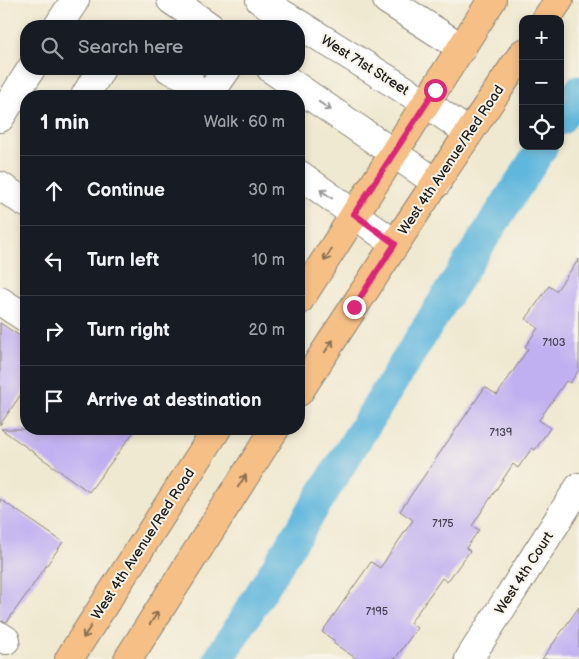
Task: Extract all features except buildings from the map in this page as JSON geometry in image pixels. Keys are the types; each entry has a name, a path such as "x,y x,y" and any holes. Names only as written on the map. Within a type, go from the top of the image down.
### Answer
{"main road":[{"path":"305,292 492,0"},
{"path":"549,15 559,0"},
{"name":"West 4th Avenue/Red Road","path":"305,380 519,59"},
{"name":"West 4th Avenue/Red Road","path":"69,659 213,435"},
{"path":"128,659 271,435"}],"street":[{"path":"62,20 75,0"},
{"path":"171,0 200,20"},
{"path":"387,0 462,48"},
{"name":"West 71st Street","path":"277,4 301,20"},
{"name":"West 71st Street","path":"305,23 469,132"},
{"path":"0,118 27,75"},
{"path":"89,90 97,75"},
{"path":"183,75 188,77 193,90"},
{"path":"212,90 223,75"},
{"path":"280,75 302,90"},
{"path":"305,92 437,183"},
{"path":"305,178 395,244"},
{"path":"0,300 20,314"},
{"name":"West 4th Court","path":"469,659 579,487"}],"waterway":[{"path":"564,114 579,91"},
{"path":"219,659 540,150"}],"route":[{"path":"354,307 395,244 354,214 435,90"}]}
